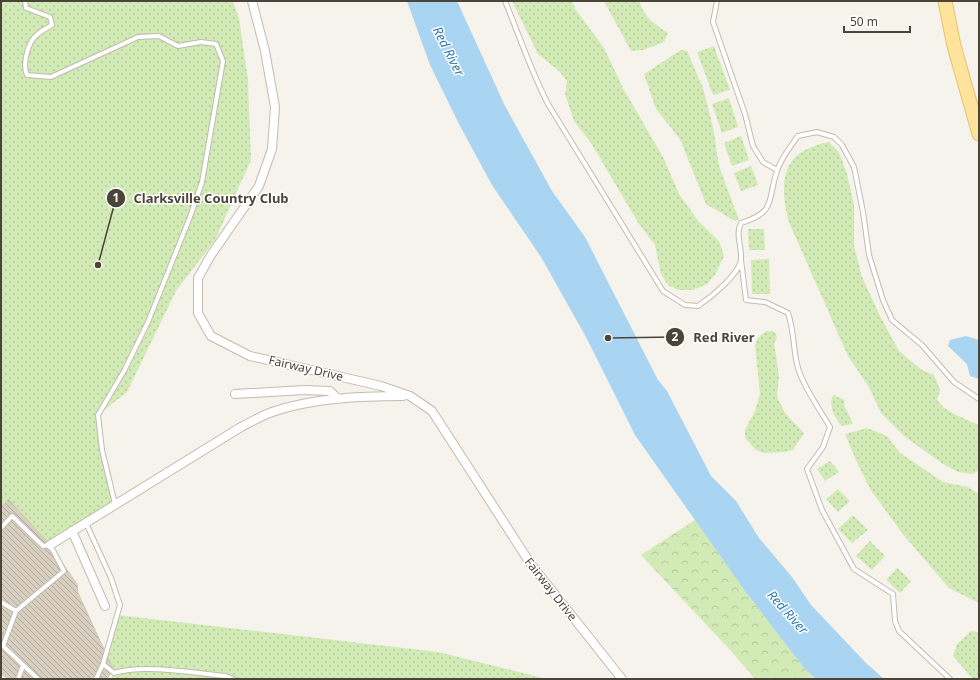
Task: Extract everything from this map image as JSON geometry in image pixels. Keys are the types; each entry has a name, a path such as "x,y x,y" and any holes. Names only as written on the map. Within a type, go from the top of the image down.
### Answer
{"main road":[{"path":"945,1 954,46 979,134"}],"street":[{"name":"Fairway Drive","path":"252,1 275,107 272,149 259,186 211,255 198,278 198,314 211,336 250,356 359,380 410,396 432,411 530,563 622,679"},
{"path":"235,394 304,390 330,391 338,399"},
{"path":"50,545 241,427 271,413 308,404 338,399 410,396"},
{"path":"72,531 105,606"}],"lane":[{"path":"25,1 26,8 50,17 52,25 36,34 27,53 23,68 27,75 51,77 138,37 159,36 178,46 201,42 216,44 223,61 202,182 190,217 148,322 124,371 98,415 102,450 116,504"},
{"path":"505,1 534,77 548,104 663,291 684,304 698,306 724,285 732,276 741,260"},
{"path":"717,1 713,22 745,114 753,146 762,162 777,170"},
{"path":"950,679 899,632 895,621 893,594 854,569 839,544 822,510 807,469 823,447 830,426 812,398 797,365 793,328 788,313 765,302 746,300 738,229 741,222 757,218 766,210 772,195 777,170 786,153 798,136 816,132 834,137 842,145 854,167 863,212 869,255 883,300 892,320 922,345 954,382 979,399"},
{"path":"1,528 12,516 43,546 50,545 64,571 16,611 2,646 38,679"},
{"path":"85,523 112,578 120,605 103,664 96,679"},
{"path":"1,602 16,611"},
{"path":"103,664 114,673 127,669 219,675 233,679"},
{"path":"18,679 23,666"}],"green space":[{"path":"1,1 233,1 239,18 248,80 251,160 215,240 176,291 127,392 98,415 102,450 115,504 50,545 1,528"},
{"path":"512,1 572,1 576,10 604,48 623,88 664,159 679,194 699,222 719,241 724,256 715,275 707,284 693,290 678,290 668,285 661,274 655,245 639,224 591,143 574,121 565,94 567,81 559,71 538,54"},
{"path":"604,1 639,1 641,7 650,20 668,33 664,42 643,50 631,51"},
{"path":"714,46 730,90 713,95 697,52"},
{"path":"681,50 687,51 703,88 713,127 719,166 739,220 735,221 706,204 680,139 656,109 644,74"},
{"path":"729,98 738,127 722,133 712,104"},
{"path":"741,136 749,160 732,166 724,143"},
{"path":"829,142 839,152 847,174 854,205 854,246 862,277 880,316 899,351 922,370 934,375 940,390 937,400 943,407 956,415 979,425 979,470 973,474 958,472 943,464 904,436 881,413 869,387 848,356 788,220 784,192 788,169 793,160 802,152 813,146"},
{"path":"751,166 758,185 741,191 734,173"},
{"path":"748,229 764,229 765,250 749,250"},
{"path":"769,259 770,294 752,294 751,260"},
{"path":"766,331 773,331 777,338 774,343 779,376 777,397 785,413 804,433 793,450 785,452 763,453 756,450 745,438 745,430 755,411 760,394 755,345 758,338"},
{"path":"833,395 845,400 844,405 853,424 842,426 837,419 833,412 831,403"},
{"path":"867,428 887,436 900,453 943,482 968,487 979,494 979,603 949,588 902,533 870,489 845,434"},
{"path":"830,461 839,472 825,481 817,469"},
{"path":"838,489 850,501 838,512 826,499"},
{"path":"853,515 868,530 852,543 838,529"},
{"path":"695,520 745,591 804,668 816,679 755,679 731,651 641,555"},
{"path":"870,541 885,556 872,570 856,556"},
{"path":"897,568 911,581 900,593 886,580"},
{"path":"117,615 438,652 547,679 111,679 114,673 103,664"},
{"path":"971,631 979,632 979,679 973,679 953,656 957,644"}],"water":[{"path":"407,1 457,1 505,106 552,191 585,237 658,380 667,391 711,476 736,501 759,538 792,577 811,605 866,663 884,679 816,679 804,668 745,591 635,435 586,337 541,257 492,185 459,124 430,65"},
{"path":"966,336 979,340 979,379 970,376 967,364 948,346 950,340"}],"building":[{"path":"8,499 45,539 77,584 78,593 113,669 107,679 8,679 3,675 1,668 1,509"}],"place":[{"name":"Clarksville Country Club","path":"98,265"},
{"name":"Red River","path":"608,338"}]}
